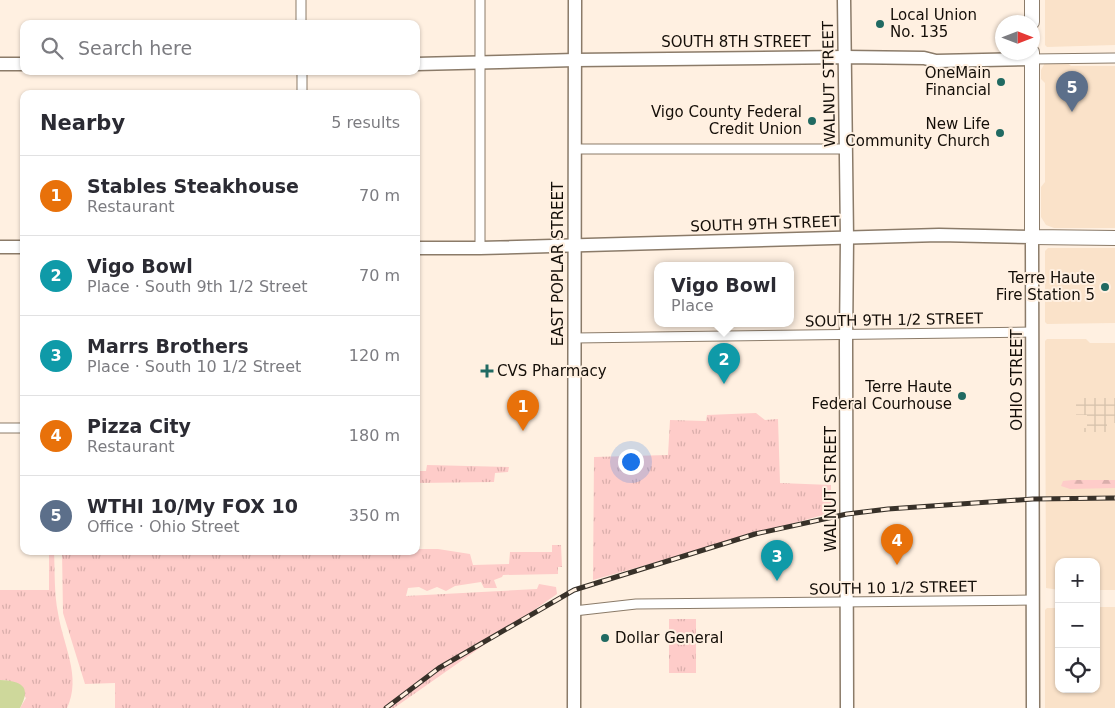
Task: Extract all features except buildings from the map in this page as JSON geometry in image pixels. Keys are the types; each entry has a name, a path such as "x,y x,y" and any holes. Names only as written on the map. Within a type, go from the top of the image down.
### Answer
{"main road":[{"path":"1032,0 1032,15"},
{"name":"OHIO STREET","path":"1032,60 1032,237"},
{"name":"SOUTH 9TH STREET","path":"1032,237 1115,238"}],"street":[{"path":"301,0 301,20"},
{"path":"480,0 480,248"},
{"name":"EAST POPLAR STREET","path":"574,708 575,0"},
{"name":"WALNUT STREET","path":"844,0 847,238 848,708"},
{"name":"SOUTH 8TH STREET","path":"1040,56 1115,58"},
{"name":"SOUTH 8TH STREET","path":"420,64 844,57 924,58 936,61 995,58"},
{"path":"0,64 20,64"},
{"path":"302,75 302,90"},
{"path":"575,149 846,149"},
{"name":"SOUTH 9TH STREET","path":"420,248 480,248 939,235 1032,237"},
{"name":"OHIO STREET","path":"1032,237 1033,708"},
{"path":"0,247 20,247"},
{"name":"SOUTH 9TH 1/2 STREET","path":"574,338 1033,332"},
{"path":"0,428 20,428"},
{"name":"SOUTH 10 1/2 STREET","path":"574,611 636,604 1033,600"}],"shaded area":[{"path":"1045,0 1115,0 1115,45 1047,47 1045,45"},
{"path":"1066,62 1071,66 1115,66 1115,228 1054,228 1046,225 1041,217 1041,187 1045,182 1045,83 1041,79 1041,70 1045,63"},
{"path":"1048,248 1115,248 1115,323 1047,324 1045,322 1045,251"},
{"path":"1047,339 1086,339 1090,343 1115,343 1115,590 1100,590 1100,558 1055,558 1055,589 1046,588 1045,341"},
{"path":"1076,398 1115,398 1115,423 1107,423 1107,432 1076,432 1076,428 1087,428 1087,415 1076,415"},
{"path":"1100,607 1115,607 1115,708 1045,708 1045,610 1047,608 1055,608 1055,693 1100,693"},
{"path":"0,680 19,683 22,686 25,694 20,708 0,708"}],"green space":[{"path":"756,413 765,420 778,419 780,483 831,485 830,513 593,580 594,457 668,455 670,420 706,421 707,415"},
{"path":"427,465 509,467 508,472 495,473 494,482 420,483 420,471 426,471"},
{"path":"1115,480 1115,488 1070,489 1061,486 1063,481"},
{"path":"552,545 561,545 562,567 558,567 558,574 503,575 494,580 497,588 484,588 481,582 455,586 446,591 437,587 427,591 419,587 408,588 406,596 537,589 539,584 556,587 557,594 394,708 115,708 115,683 85,684 63,613 62,555 420,555 420,549 438,549 470,554 473,565 509,564 510,552 552,552"},
{"path":"49,555 54,555 55,590 60,625 72,673 73,685 71,696 67,708 20,708 26,698 11,681 0,680 0,590 49,590"},
{"path":"669,619 696,619 696,673 669,673"}],"railway":[{"path":"386,708 439,668 574,590 755,534 847,514 888,509 1033,499 1115,498"}],"place":[{"name":"Local Union No. 135","path":"880,24"},
{"name":"OneMain Financial","path":"1001,82"},
{"name":"WTHI 10/My FOX 10","path":"1072,112"},
{"name":"Vigo County Federal Credit Union","path":"812,121"},
{"name":"New Life Community Church","path":"1000,133"},
{"name":"Terre Haute Fire Station 5","path":"1105,287"},
{"name":"CVS Pharmacy","path":"487,371"},
{"name":"Vigo Bowl","path":"724,384"},
{"name":"Terre Haute Federal Courhouse","path":"962,396"},
{"name":"Stables Steakhouse","path":"523,431"},
{"name":"Pizza City","path":"897,565"},
{"name":"Marrs Brothers","path":"777,581"},
{"name":"Dollar General","path":"605,638"}]}
